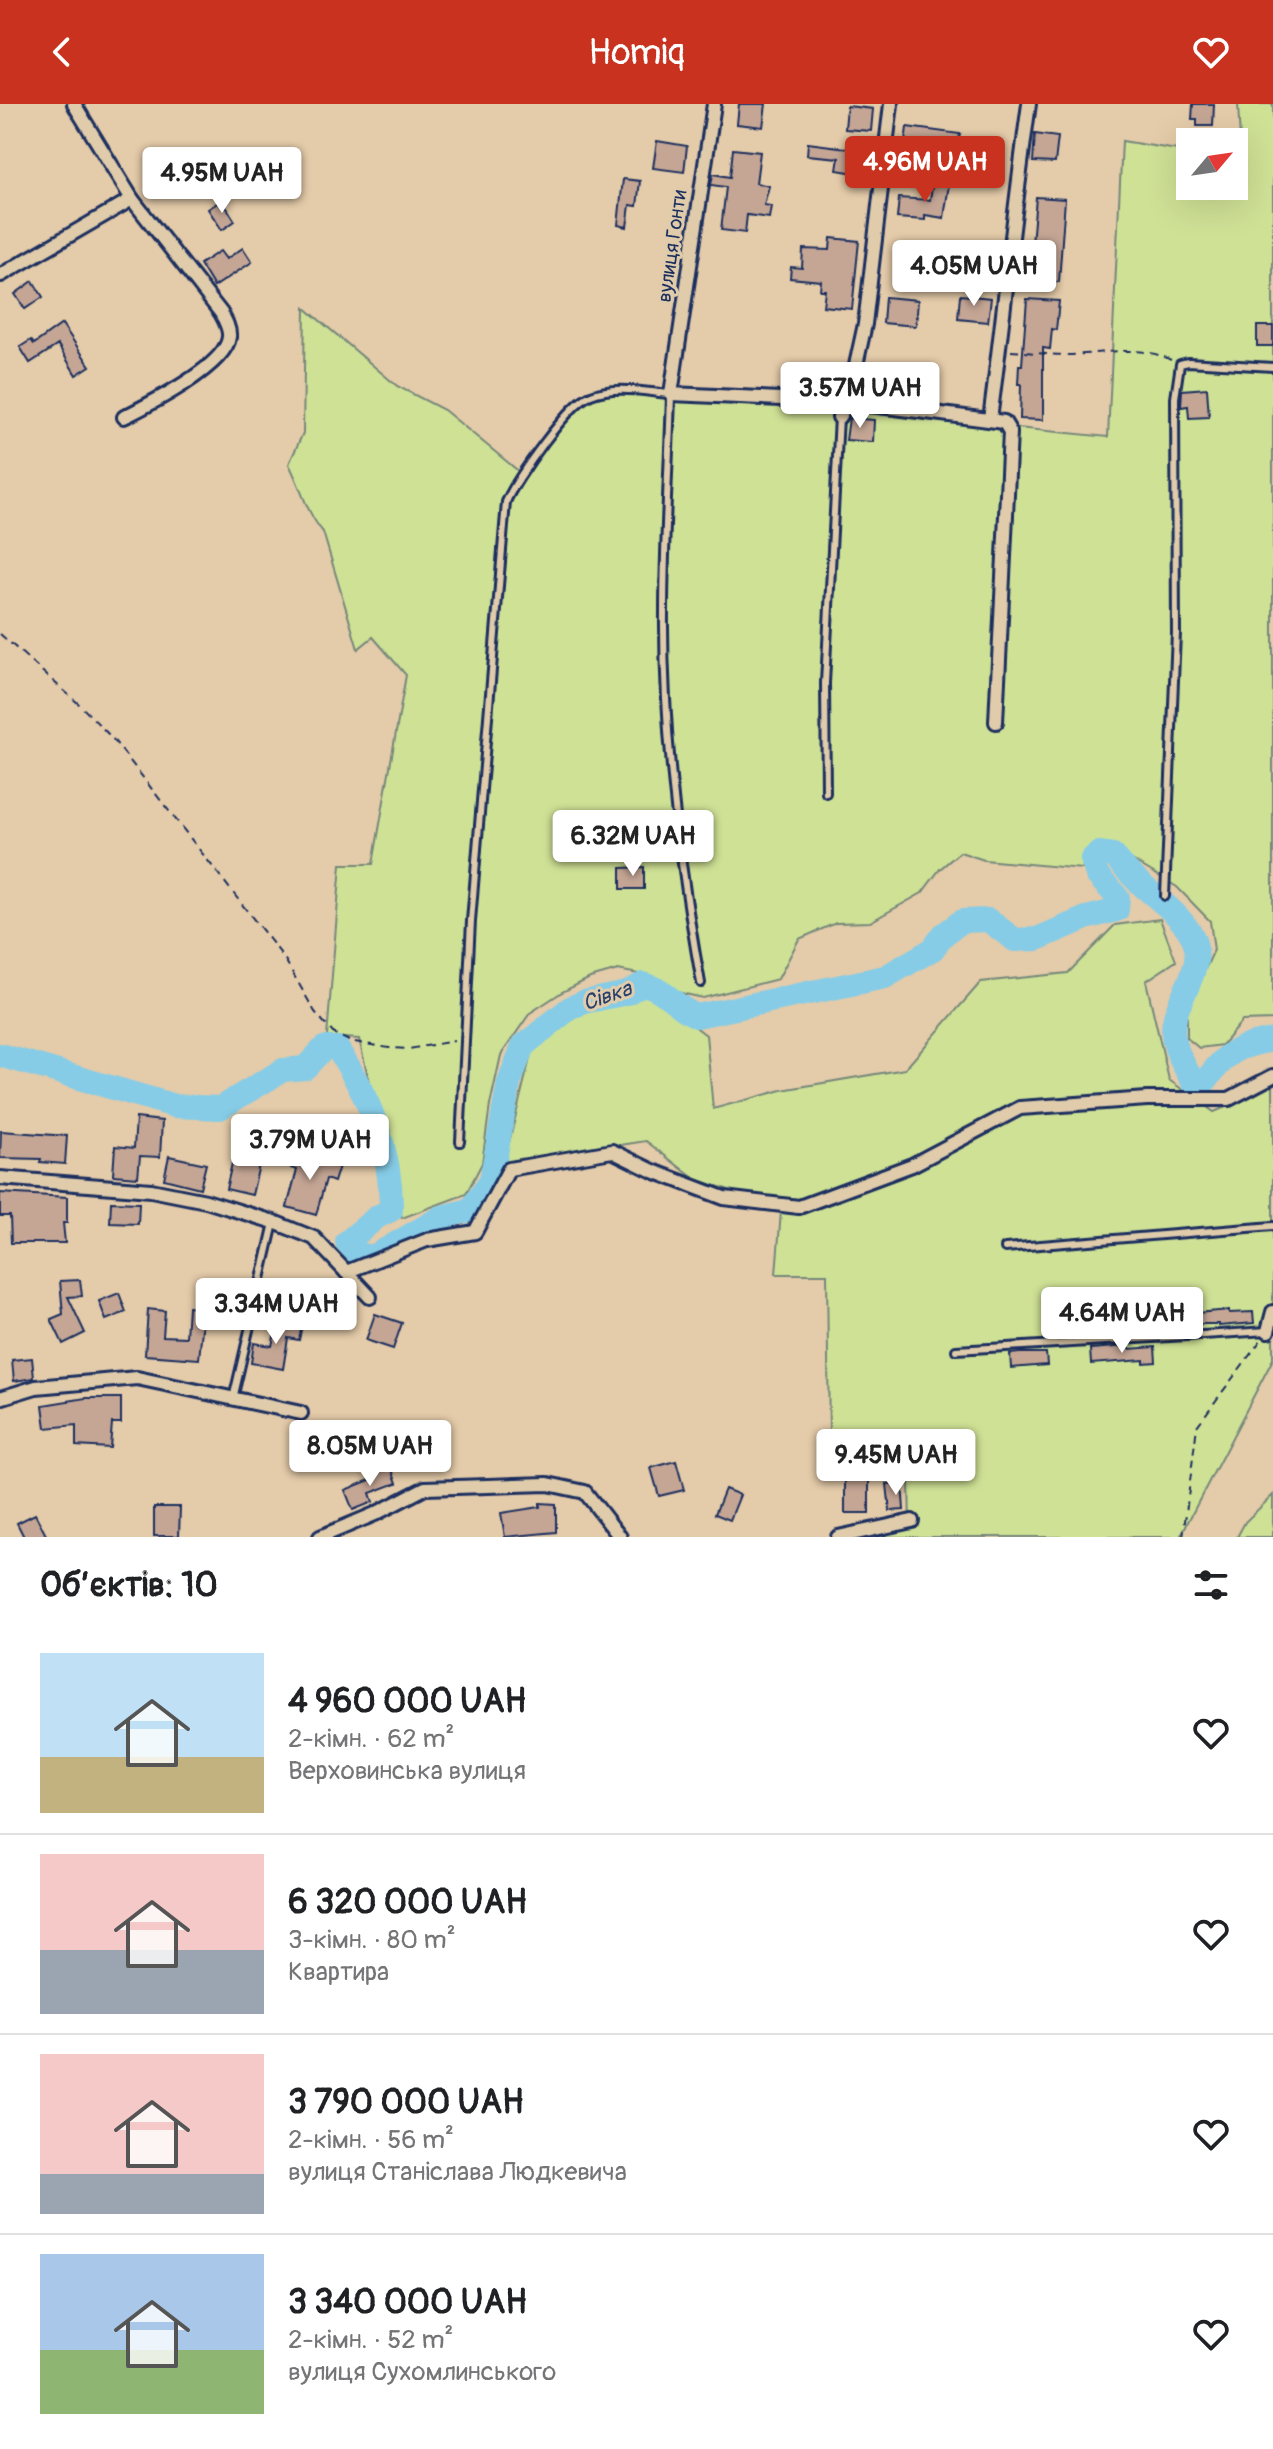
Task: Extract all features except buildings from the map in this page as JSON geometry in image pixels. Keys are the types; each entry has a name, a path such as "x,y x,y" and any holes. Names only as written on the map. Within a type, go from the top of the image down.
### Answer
{"street":[{"path":"74,104 132,199 221,313 229,338 223,353 177,389 124,417"},
{"name":"вулиця Гонти","path":"671,394 714,104"},
{"path":"839,417 848,402 865,324 891,104"},
{"path":"990,419 1029,104"},
{"path":"1,275 132,199"},
{"path":"671,394 848,402 1004,422 1010,432 996,722"},
{"path":"346,1272 427,1240 475,1232 509,1169 612,1151 653,1171 724,1198 799,1207 912,1165 1020,1108 1147,1099 1229,1099 1273,1076"},
{"path":"0,1178 151,1190 206,1201 274,1222 314,1238 370,1297"},
{"path":"1268,1331 1273,1312"},
{"path":"0,1398 36,1387 137,1378 301,1413"},
{"path":"320,1537 375,1514 425,1488 548,1484 585,1492 620,1537"},
{"path":"838,1537 912,1521"}],"lane":[{"path":"1165,896 1176,633 1175,398 1180,364 1273,367"},
{"path":"460,1142 471,921 506,502 515,482 574,408 588,396 612,389 671,394 664,613 667,708 681,863 701,983"},
{"path":"826,793 825,683 839,417"},
{"path":"233,1399 274,1222"},
{"path":"1005,1248 1273,1226"},
{"path":"956,1350 1268,1331"}],"path":[{"path":"1000,350 1068,355 1116,350 1164,356 1180,364"},
{"path":"0,634 112,738 284,958 315,1012 333,1033 349,1041 389,1048 409,1049 465,1040"},
{"path":"1183,1537 1197,1426 1268,1331"}],"green space":[{"path":"1238,104 1273,104 1273,1020 1242,1021 1222,1045 1199,1048 1187,1038 1187,1008 1214,950 1210,921 1177,887 1108,845 1090,847 1082,869 984,860 960,852 940,869 922,893 870,922 836,923 799,939 778,979 703,998 681,993 654,977 618,970 590,978 562,992 530,1013 501,1055 482,1163 466,1194 402,1218 359,1039 327,1037 341,864 373,864 406,675 373,637 358,649 323,532 308,508 289,464 303,433 305,308 397,386 444,410 522,474 580,401 599,390 671,394 1108,437 1122,141 1176,150 1176,200 1248,200 1248,128 1239,128"},
{"path":"1160,919 1176,961 1146,981 1169,1080 1214,1112 1273,1084 1273,1359 1180,1537 874,1537 910,1525 908,1436 829,1437 827,1274 776,1274 782,1199 745,1195 695,1179 646,1141 504,1163 533,1046 588,1009 651,993 706,1035 713,1109 782,1090 905,1069 981,982 1068,973 1115,925"},
{"path":"1273,1495 1273,1537 1237,1537 1245,1522"}],"waterway":[{"name":"Сівка","path":"0,1055 175,1106 220,1108 283,1070 305,1068 324,1048 337,1048 368,1105 383,1145 387,1166 391,1210 377,1217 347,1242 358,1254 373,1257 442,1217 470,1210 491,1181 509,1083 523,1046 570,1008 627,993 643,984 697,1016 885,977 933,949 943,935 962,921 988,920 1015,940 1037,939 1086,918 1117,910 1118,898 1097,875 1092,859 1099,853 1113,855 1175,914 1191,934 1196,947 1196,961 1173,1026 1177,1051 1195,1085 1202,1085 1232,1053 1249,1045 1273,1040"}]}
